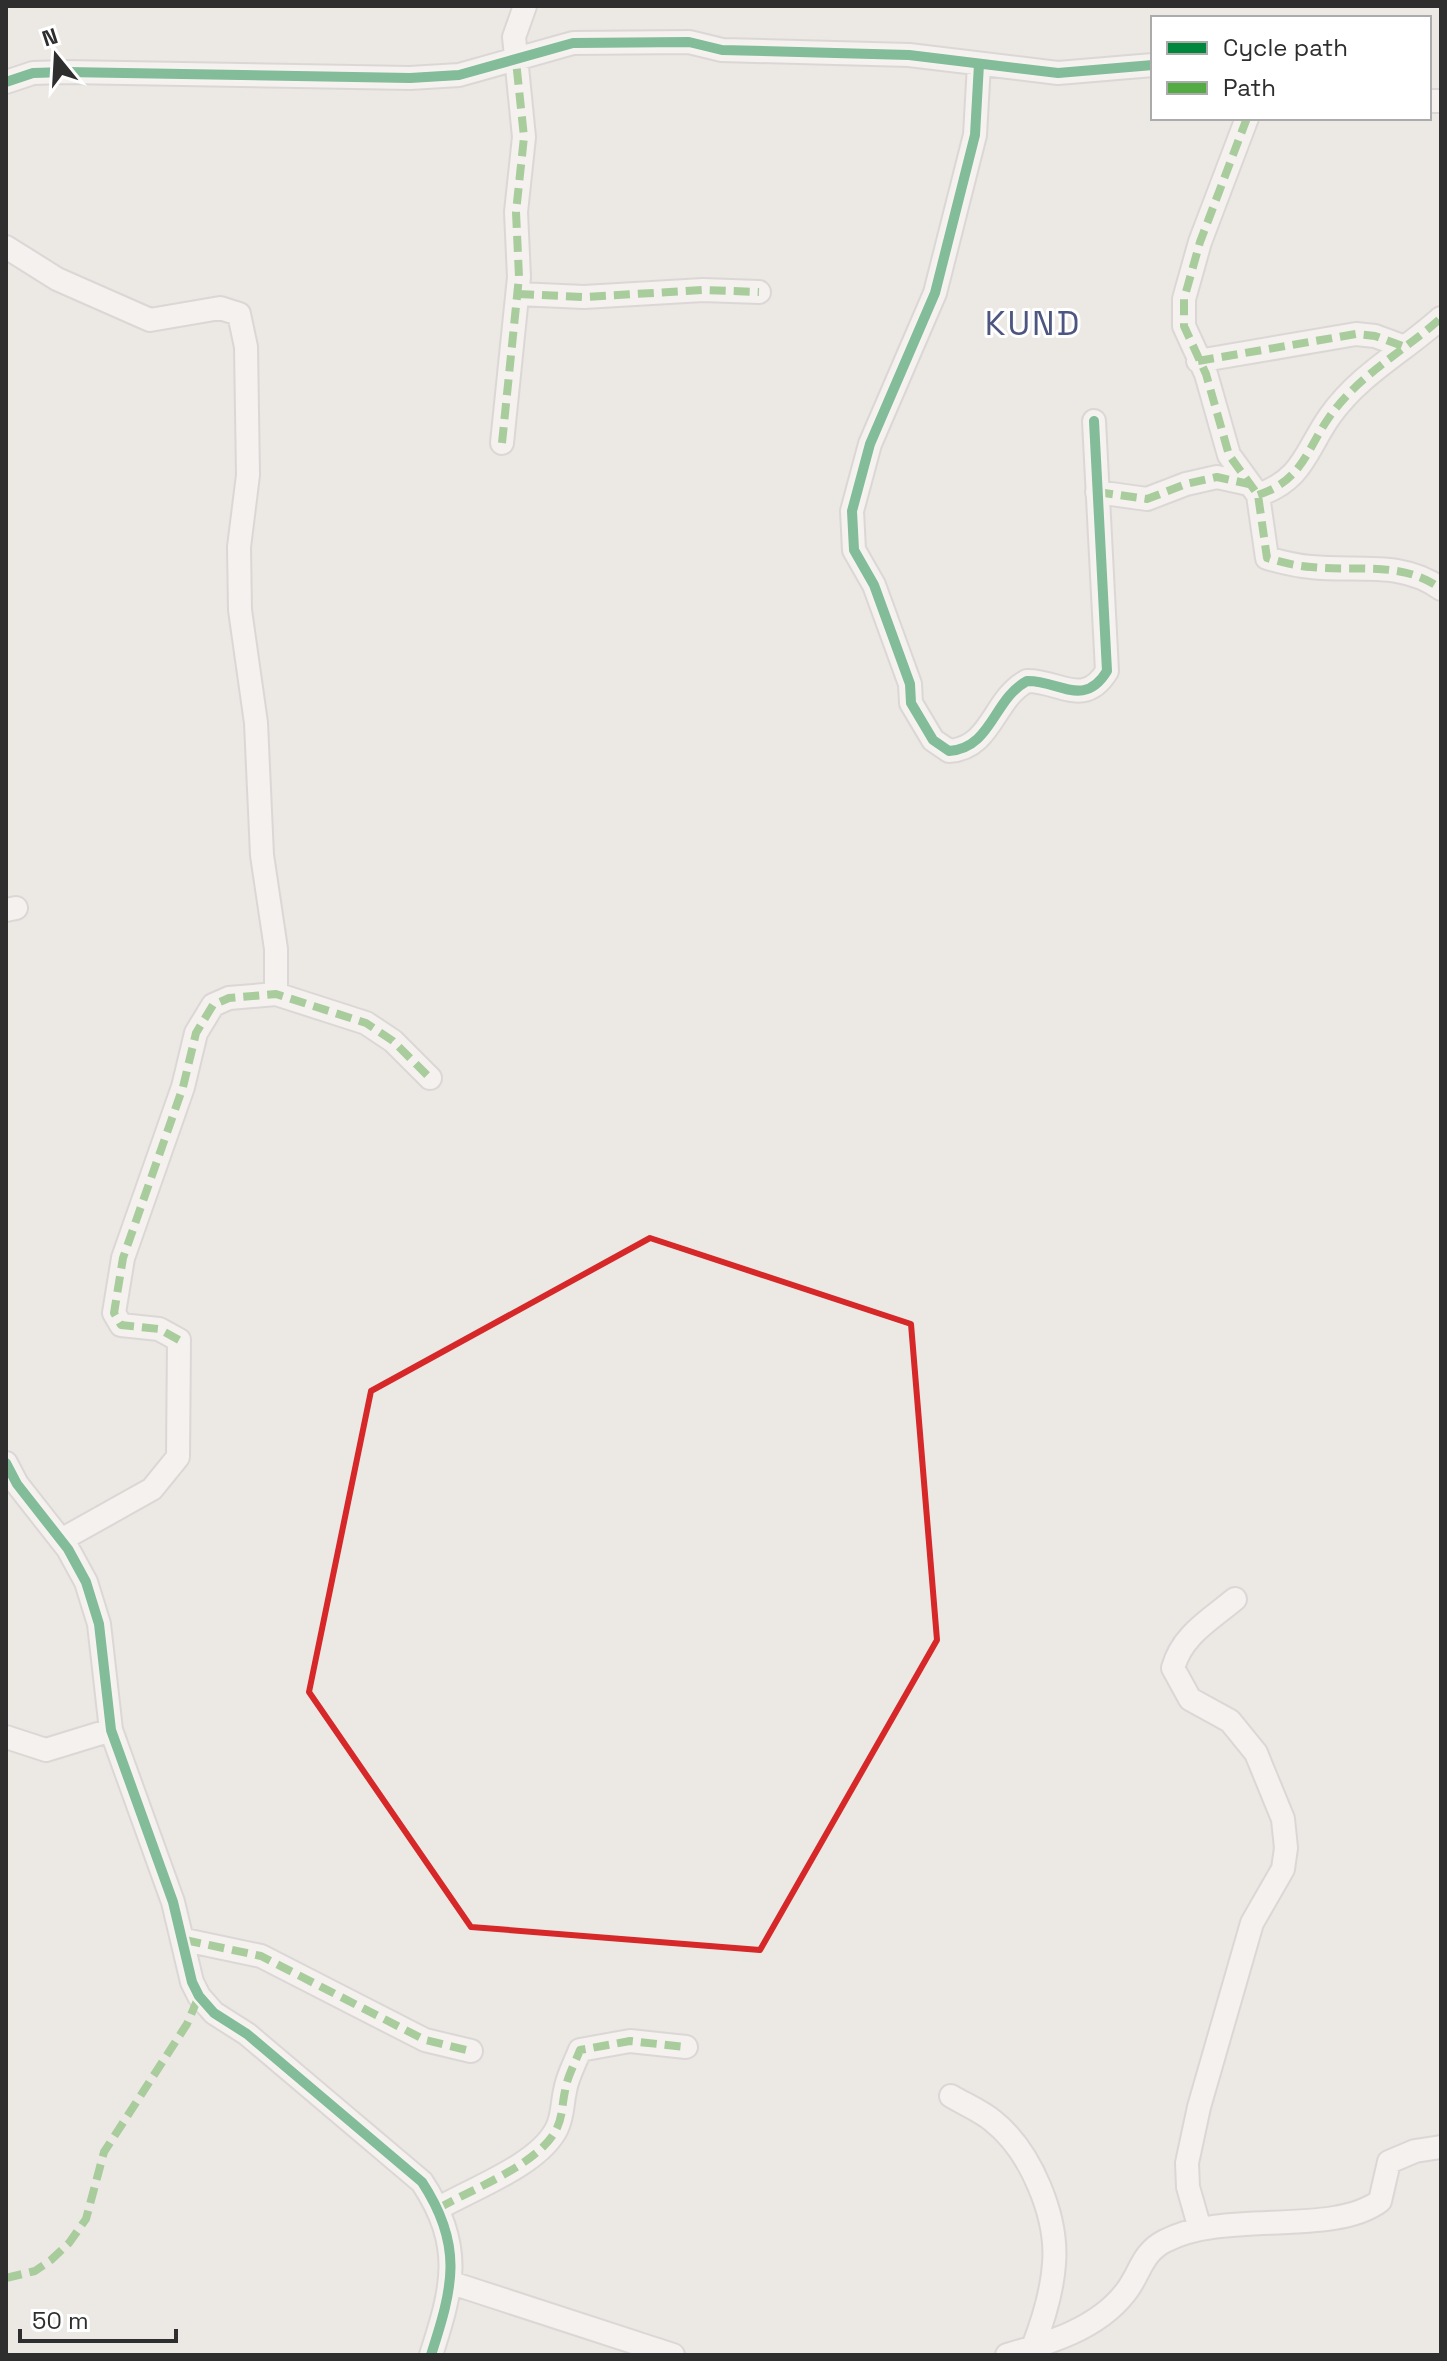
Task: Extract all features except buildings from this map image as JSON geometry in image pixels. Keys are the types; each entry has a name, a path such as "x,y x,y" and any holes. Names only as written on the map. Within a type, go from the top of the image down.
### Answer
{"street":[{"path":"502,443 518,294 516,212 524,137 514,37 525,6"},
{"path":"6,82 33,73 66,72 410,78 459,75 573,43 689,42 722,50 909,55 1058,73 1151,65"},
{"path":"979,64 975,135 935,293 870,444 852,511 854,550 874,585 910,684 911,703 926,731 949,751 971,746 989,728 1012,691 1027,681 1065,690 1086,690 1100,682 1107,671 1097,492 1099,455 1094,421"},
{"path":"1246,120 1216,195 1184,299 1184,326 1229,455 1254,489 1267,558 1311,567 1385,568 1429,580 1441,589"},
{"path":"6,247 57,279 150,320 220,308 239,314 246,347 248,475 239,547 240,610 256,723 262,855 276,949 276,994"},
{"path":"518,294 584,297 716,289 759,292"},
{"path":"1097,492 1147,499 1186,484 1217,477 1254,489 1292,479 1347,395 1381,362 1441,318"},
{"path":"1198,361 1356,334 1375,336 1405,347"},
{"path":"61,1540 152,1489 178,1457 179,1340 159,1329 121,1325 114,1313 123,1258 183,1087 200,1022 221,1001 276,994 366,1023 393,1041 430,1078"},
{"path":"6,1463 17,1484 61,1540 86,1582 99,1624 111,1730 185,1940 192,1982 214,2013 247,2034 422,2182 439,2208 448,2240 452,2283 431,2355"},
{"path":"1200,2229 1188,2187 1187,2163 1199,2107 1252,1923 1283,1869 1286,1848 1283,1819 1256,1753 1230,1721 1190,1699 1173,1668 1178,1650 1190,1634 1235,1599"},
{"path":"6,1737 46,1750 111,1730"},
{"path":"185,1940 261,1956 425,2040 471,2051"},
{"path":"439,2208 509,2171 542,2147 556,2129 564,2106 565,2090 580,2050 630,2041 686,2047"},
{"path":"951,2096 994,2121 1029,2165 1039,2189 1054,2238 1054,2265 1044,2316 1033,2347"},
{"path":"1007,2355 1088,2325 1111,2309 1128,2290 1143,2258 1164,2241 1200,2229 1368,2210 1380,2201 1389,2162 1415,2151 1441,2147"},
{"path":"452,2283 673,2355"}],"highlighted area":[{"path":"650,1238 911,1324 937,1640 760,1950 471,1927 309,1692 371,1391"}],"marked path":[{"path":"502,443 519,277 516,212 524,137 516,61"},
{"path":"1246,120 1200,242 1184,299 1184,326 1206,374 1229,455 1258,495 1267,558 1305,566 1395,571 1411,574 1441,589"},
{"path":"518,294 584,297 703,290 759,292"},
{"path":"1258,495 1273,489 1294,472 1330,416 1355,388 1441,318"},
{"path":"1198,361 1356,334 1375,336 1405,347"},
{"path":"1097,492 1147,499 1186,484 1217,477 1249,484"},
{"path":"179,1340 159,1329 121,1325 114,1313 123,1258 183,1087 196,1033 213,1005 229,998 276,994 366,1023 393,1041 430,1078"},
{"path":"185,1940 261,1956 425,2040 471,2051"},
{"path":"6,2278 35,2271 51,2260 69,2243 86,2219 104,2152 187,2024 199,1996"},
{"path":"439,2208 521,2164 548,2141 559,2123 567,2081 580,2050 630,2041 686,2047"}],"cycle path":[{"path":"6,82 33,73 66,72 410,78 459,75 573,43 689,42 722,50 909,55 1058,73 1151,65"},
{"path":"979,64 975,135 935,293 870,444 852,511 854,550 874,585 910,684 911,703 933,740 949,751 975,741 1007,699 1027,681 1080,691 1098,682 1107,671 1094,421"},
{"path":"6,1463 17,1484 68,1549 86,1582 99,1624 111,1730 173,1902 192,1982 199,1996 214,2013 247,2034 422,2182 435,2205 444,2226 450,2267 445,2308 431,2355"}],"district":[{"name":"KUND","path":"1033,323"}]}
